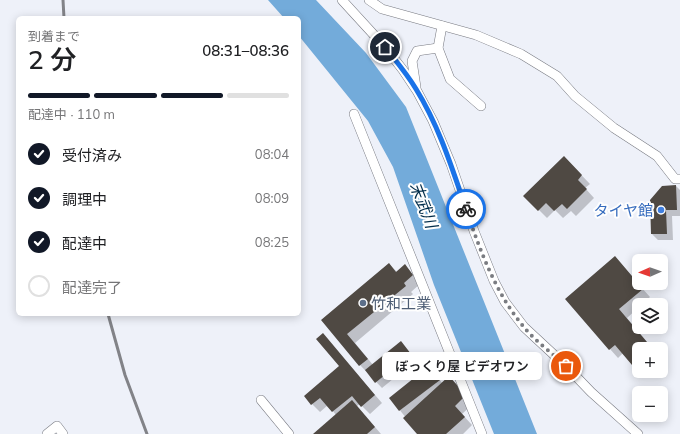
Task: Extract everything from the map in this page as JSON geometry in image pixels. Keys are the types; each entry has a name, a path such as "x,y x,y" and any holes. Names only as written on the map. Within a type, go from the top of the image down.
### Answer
{"street":[{"path":"342,0 389,53 417,91 433,121 451,164 474,232 494,281 505,302 524,327 566,366 591,392 638,434"},
{"path":"369,0 382,9 476,35 521,54 558,76 575,96 614,128 658,156 675,179 680,179"},
{"path":"442,26 438,48 450,79 481,106"},
{"path":"417,91 412,61 417,51 438,48"},
{"path":"354,114 482,434"},
{"path":"260,400 289,434"},
{"path":"47,434 57,426 63,434"}],"water":[{"name":"末武川","path":"268,0 316,0 366,53 406,107 537,434 494,434 434,285 393,167 368,121 301,38 301,16 282,16"}],"building":[{"path":"564,156 582,175 578,180 587,189 567,209 562,204 554,211 546,203 538,211 523,196"},
{"name":"タイヤ館","path":"676,185 677,210 666,210 667,234 651,234 650,200 662,186"},
{"path":"615,256 632,276 632,290 642,290 619,309 632,324 632,334 640,334 647,342 632,342 632,365 615,345 609,350 565,299"},
{"name":"竹和工業","path":"389,263 396,272 405,264 413,275 404,283 406,286 347,334 368,359 359,366 321,320"},
{"path":"323,333 375,395 361,407 352,396 332,412 320,398 311,405 304,396 339,366 316,339"},
{"path":"401,341 411,354 375,383 365,370"},
{"path":"429,366 440,380 399,411 389,398"},
{"path":"449,376 466,395 455,406 465,417 446,434 417,434 403,418"},
{"path":"352,400 375,427 367,434 313,434"}],"railway":[{"path":"63,0 64,16"},
{"path":"109,316 125,375 147,434"}],"way so far":[{"path":"466,209 494,281 505,302 524,327 566,366"}],"place":[{"name":"タイヤ館","path":"661,210"},
{"name":"竹和工業","path":"363,303"},
{"name":"ぼっくり屋 ビデオワン","path":"566,366"}],"route":[{"path":"385,47 417,91 433,121 451,164 466,209"}]}
